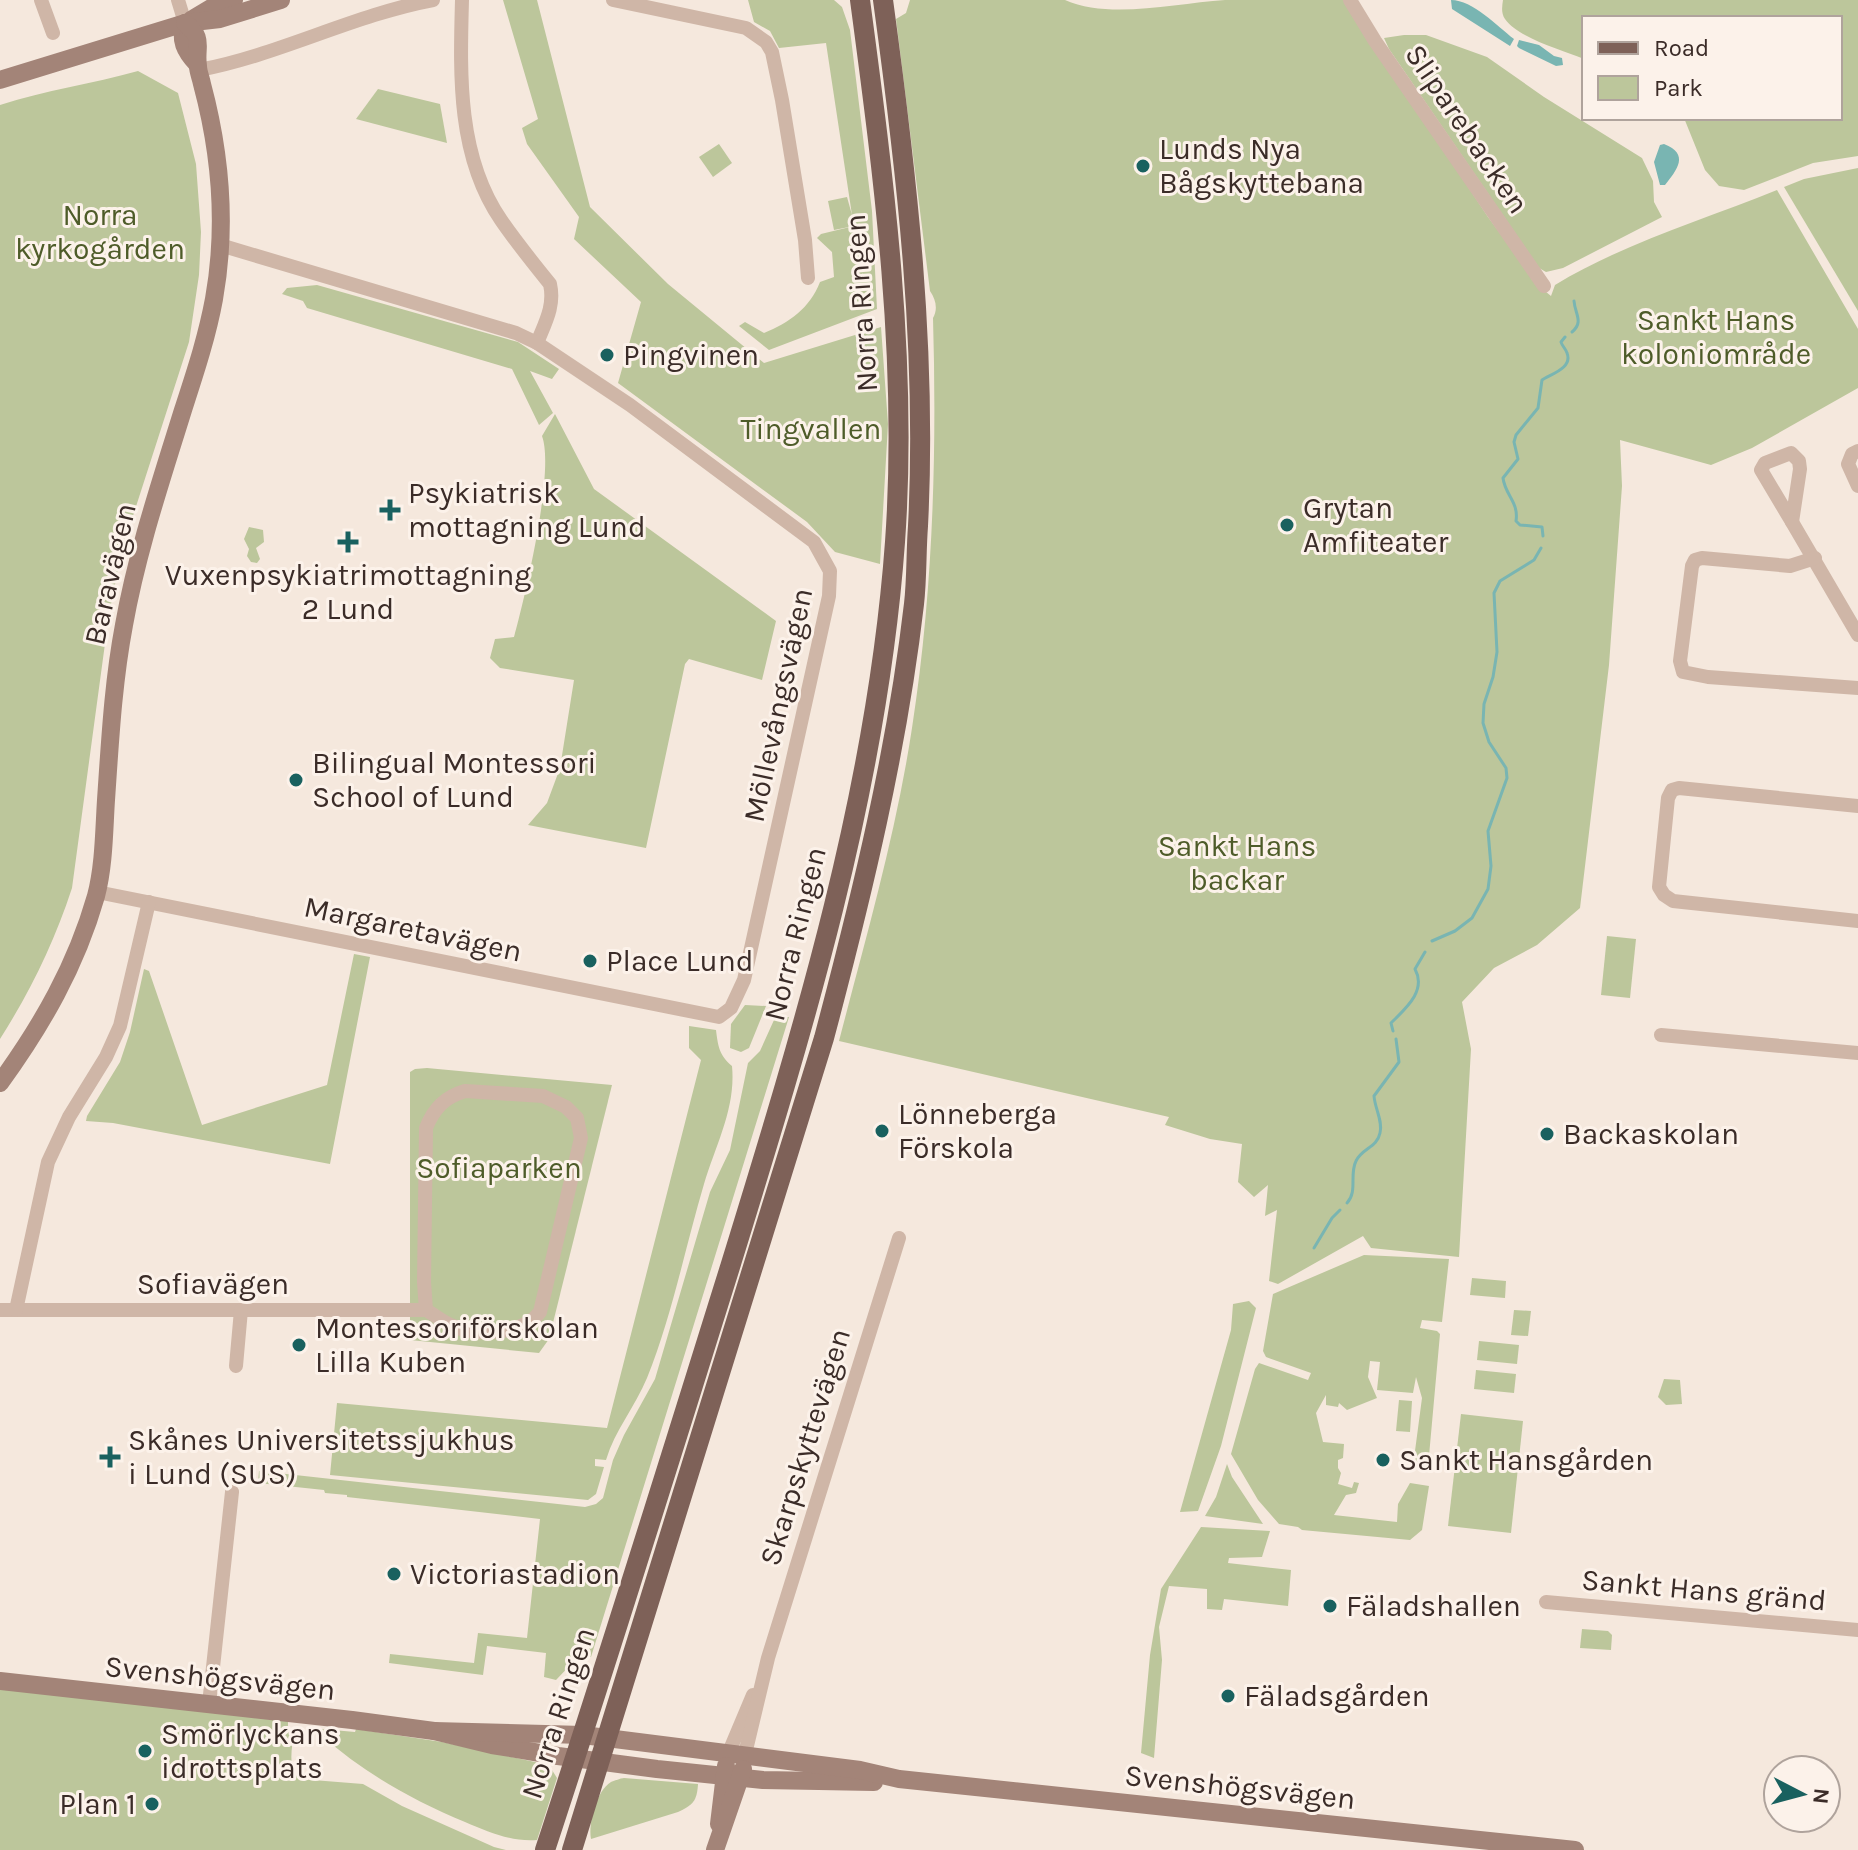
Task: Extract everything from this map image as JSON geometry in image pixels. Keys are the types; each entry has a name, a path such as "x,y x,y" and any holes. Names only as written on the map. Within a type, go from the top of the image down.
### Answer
{"main road":[{"path":"185,23 216,5 234,0"},
{"path":"0,80 185,23 220,19 281,0"},
{"name":"Norra Ringen","path":"545,1850 801,1034 851,835 878,697 895,540 899,442 897,355 886,219 860,0"},
{"name":"Norra Ringen","path":"572,1850 824,1038 887,779 914,603 922,444 916,290 883,0"},
{"name":"Baravägen","path":"0,1083 56,998 75,958 97,892 115,686 124,625 142,540 207,335 215,297 221,177 214,126 198,67 186,53 181,34 185,23"},
{"name":"Svenshögsvägen","path":"0,1681 434,1731 583,1735 882,1773 899,1779"},
{"name":"Svenshögsvägen","path":"434,1731 492,1745 575,1759 732,1777 855,1782 899,1779 1575,1850"},
{"name":"Skarpskyttevägen","path":"717,1844 737,1753"}],"street":[{"path":"41,0 53,33"},
{"path":"178,0 185,23"},
{"path":"198,67 272,51 376,14 433,0"},
{"path":"462,0 462,103 476,164 500,219 550,284 553,296 537,343"},
{"path":"613,0 746,28 766,42 772,52 780,90 805,240 808,278"},
{"name":"Sliparebacken","path":"1350,0 1544,286"},
{"name":"Möllevångsvägen","path":"220,245 516,333 537,343 630,405 814,542 830,571 824,619 744,980 731,1008 719,1017"},
{"path":"1858,451 1852,454 1848,464 1858,486"},
{"path":"1792,522 1856,625"},
{"path":"1815,558 1790,566 1702,558 1695,560 1680,661 1683,672 1708,677 1858,688"},
{"path":"1858,806 1679,788 1672,790 1668,798 1659,887 1673,901 1858,921"},
{"name":"Margaretavägen","path":"97,892 719,1017"},
{"path":"8,1310 48,1162 69,1117 106,1057 120,1026 149,902"},
{"path":"1661,1035 1858,1053"},
{"path":"465,1091 500,1091 554,1098 577,1118 581,1138 540,1312 533,1321 506,1331 454,1327 426,1310 425,1146 426,1128 432,1112 451,1095 465,1091"},
{"name":"Skarpskyttevägen","path":"737,1753 899,1238"},
{"name":"Sofiavägen","path":"8,1310 426,1310"},
{"path":"236,1366 241,1310"},
{"path":"209,1704 232,1492"},
{"name":"Sankt Hans gränd","path":"1546,1602 1858,1630"}],"green space":[{"name":"Tingvallen","path":"503,0 537,0 590,207 668,284 764,363 881,327 888,424 880,564 835,552 807,522 618,383 641,302 574,239 579,217 527,144 522,128 538,119"},
{"path":"748,0 834,0 842,7 850,30 872,211 877,309 769,350 739,326 745,322 764,333 798,314 811,300 820,282 834,277 832,252 817,238 821,234 854,226 834,230 828,201 847,197 852,215 826,43 779,48 770,31 754,22"},
{"name":"Sankt Hans backar","path":"910,0 1065,0 1083,6 1122,10 1225,0 1344,0 1488,217 1540,287 1551,296 1555,285 1608,257 1777,190 1858,329 1858,388 1752,448 1711,465 1620,440 1622,486 1609,665 1580,908 1537,945 1494,968 1462,1002 1471,1049 1459,1257 1371,1248 1363,1236 1278,1284 1269,1281 1277,1210 1265,1216 1268,1185 1254,1197 1238,1182 1242,1144 1210,1139 1165,1125 1169,1117 839,1041 898,807 919,677 929,575 934,472 933,318 936,308 930,291 896,19 906,13"},
{"path":"1503,0 1858,0 1858,156 1813,163 1744,190 1719,186 1705,170 1685,120 1842,120 1842,16 1582,16 1582,58 1520,32 1505,19"},
{"path":"1426,35 1487,57 1642,158 1653,181 1654,202 1662,217 1563,268 1546,272 1539,268 1384,38"},
{"name":"Norra kyrkogården","path":"138,71 178,93 196,164 201,232 199,275 189,342 122,550 109,614 72,888 41,966 0,1039 0,105"},
{"path":"378,89 440,104 447,143 356,119"},
{"path":"719,144 732,163 713,177 699,157"},
{"path":"1858,168 1858,311 1784,187 1804,179"},
{"path":"317,285 518,342 559,369 552,379 530,371 553,413 539,425 512,369 307,308 303,301 282,294 287,288"},
{"path":"555,414 594,489 776,621 762,680 689,659 685,664 646,848 528,825 547,803 560,768 574,680 500,668 490,658 495,639 514,637 542,504 545,453 542,436"},
{"path":"249,527 263,530 264,542 256,548 260,559 257,563 251,562 247,556 249,549 244,539"},
{"path":"1607,936 1636,939 1630,998 1601,995"},
{"path":"354,954 370,957 330,1164 113,1123 86,1121 120,1062 144,969 149,971 202,1125 327,1085"},
{"path":"745,1005 766,1006 749,1048 741,1052 730,1048 731,1024"},
{"path":"789,1017 591,1657 577,1658 556,1680 544,1677 546,1653 487,1646 483,1675 389,1663 390,1654 474,1663 478,1633 527,1638 540,1519 347,1497 325,1493 324,1490 258,1483 259,1471 585,1507 603,1498 613,1460 655,1379 710,1192 730,1150 748,1063 760,1051 774,1020"},
{"path":"689,1026 716,1030 720,1050 732,1066 731,1097 656,1354 606,1460 595,1459 595,1466 604,1467 596,1494 588,1500 330,1475 337,1403 607,1428 701,1060 689,1048"},
{"name":"Sofiaparken","path":"427,1068 612,1085 549,1339 539,1353 410,1340 410,1072"},
{"path":"1364,1255 1449,1259 1442,1322 1422,1320 1420,1328 1440,1334 1428,1467 1413,1466 1422,1398 1416,1377 1413,1393 1377,1390 1380,1362 1370,1361 1368,1377 1377,1398 1347,1410 1339,1403 1338,1407 1326,1405 1326,1395 1316,1413 1323,1442 1344,1444 1343,1458 1338,1460 1341,1473 1338,1484 1352,1488 1354,1482 1359,1483 1356,1493 1346,1495 1334,1515 1397,1522 1398,1504 1410,1483 1429,1486 1422,1530 1410,1540 1302,1530 1279,1524 1258,1500 1231,1454 1259,1363 1308,1380 1311,1373 1266,1357 1263,1351 1273,1294"},
{"path":"1472,1278 1506,1281 1505,1298 1470,1295"},
{"path":"1249,1301 1256,1308 1221,1446 1198,1511 1180,1512 1231,1330 1233,1304"},
{"path":"1514,1310 1531,1311 1528,1336 1511,1335"},
{"path":"1479,1341 1519,1345 1517,1364 1477,1360"},
{"path":"1476,1370 1516,1374 1514,1393 1474,1389"},
{"path":"1664,1379 1680,1380 1682,1404 1666,1405 1658,1397"},
{"path":"1399,1400 1412,1401 1410,1432 1396,1431"},
{"path":"1461,1414 1523,1421 1511,1533 1448,1526"},
{"path":"1227,1464 1232,1477 1263,1524 1205,1516 1216,1497"},
{"path":"1201,1527 1270,1531 1262,1557 1229,1558 1228,1563 1291,1570 1288,1606 1224,1599 1222,1610 1207,1609 1207,1589 1169,1586 1159,1627 1162,1660 1154,1758 1141,1753 1150,1655 1161,1589"},
{"path":"1582,1629 1608,1631 1612,1635 1611,1650 1580,1648"},
{"name":"Smörlyckans idrottsplats","path":"0,1681 288,1713 288,1726 294,1733 293,1769 300,1779 363,1784 402,1806 506,1850 0,1850"},
{"path":"322,1729 355,1732 356,1729 442,1742 535,1762 552,1770 557,1778 537,1840 491,1833 407,1795 337,1749 321,1735"},
{"path":"624,1778 698,1784 697,1795 691,1805 678,1812 591,1839 597,1800 606,1786"}],"water":[{"path":"1451,0 1468,4 1484,15 1514,39 1510,46 1452,9"},
{"path":"1519,40 1539,45 1562,58 1563,65 1556,66 1519,48"},
{"path":"1664,144 1677,153 1679,163 1665,185 1660,185 1654,162 1660,145"}],"waterway":[{"path":"1572,332 1578,325 1574,301"},
{"path":"1543,536 1542,527 1520,525 1516,521 1516,509 1503,478 1518,459 1514,442 1516,435 1538,408 1542,380 1567,363 1567,353 1561,342 1565,337"},
{"path":"1432,941 1455,931 1472,918 1488,889 1491,866 1488,831 1507,778 1506,768 1489,742 1483,723 1484,704 1497,652 1494,593 1500,581 1534,560 1541,548"},
{"path":"1393,1031 1391,1023 1408,1006 1416,992 1418,977 1415,969 1425,952"},
{"path":"1347,1203 1352,1193 1356,1161 1376,1142 1380,1133 1374,1096 1399,1062 1396,1039"},
{"path":"1314,1248 1340,1210"}],"place":[{"name":"Lunds Nya Bågskyttebana","path":"1143,166"},
{"name":"Pingvinen","path":"607,355"},
{"name":"Psykiatrisk mottagning Lund","path":"390,510"},
{"name":"Grytan Amfiteater","path":"1287,525"},
{"name":"Vuxenpsykiatrimottagning 2 Lund","path":"348,542"},
{"name":"Bilingual Montessori School of Lund","path":"296,780"},
{"name":"Place Lund","path":"590,961"},
{"name":"Lönneberga Förskola","path":"882,1131"},
{"name":"Backaskolan","path":"1547,1134"},
{"name":"Montessoriförskolan Lilla Kuben","path":"299,1345"},
{"name":"Skånes Universitetssjukhus i Lund (SUS)","path":"110,1457"},
{"name":"Sankt Hansgården","path":"1383,1460"},
{"name":"Victoriastadion","path":"394,1574"},
{"name":"Fäladshallen","path":"1330,1606"},
{"name":"Fäladsgården","path":"1228,1696"},
{"name":"Smörlyckans idrottsplats","path":"145,1751"},
{"name":"Plan 1","path":"152,1804"}],"park label":[{"name":"Sankt Hans koloniområde","path":"1716,337"}]}
